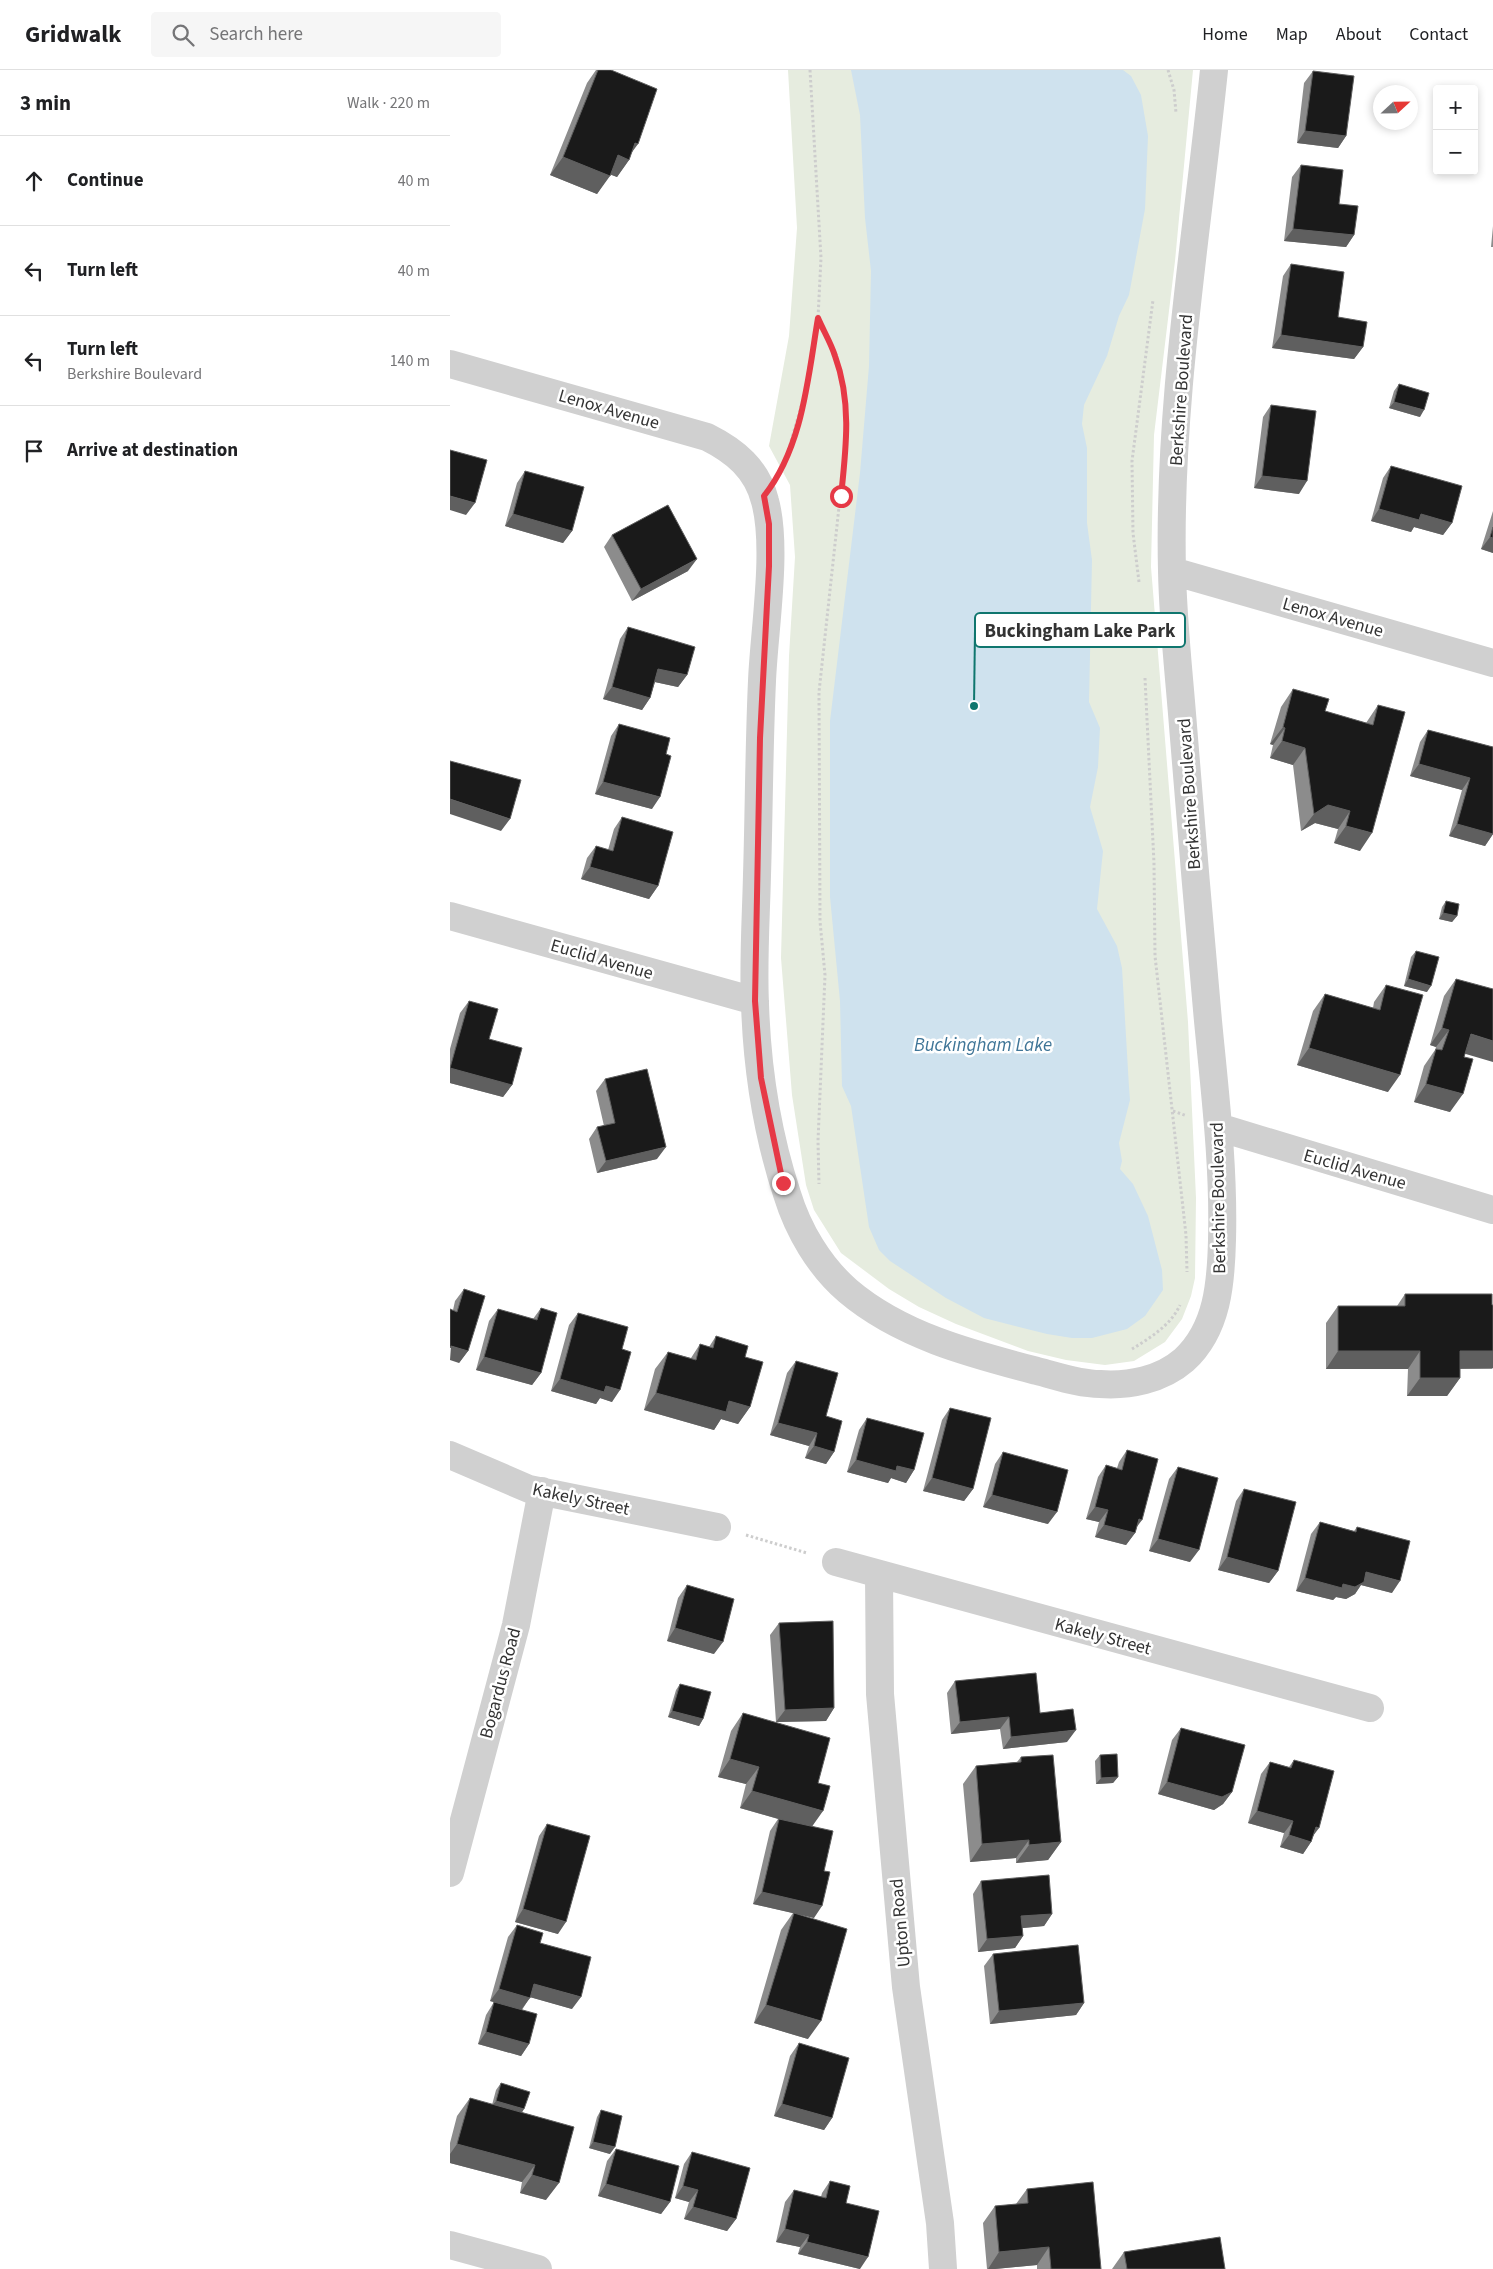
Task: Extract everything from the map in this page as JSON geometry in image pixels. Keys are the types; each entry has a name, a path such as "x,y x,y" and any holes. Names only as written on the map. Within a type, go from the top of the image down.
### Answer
{"street":[{"name":"Berkshire Boulevard","path":"759,486 769,524 769,566 760,738 755,1001 761,1078 774,1149 789,1202 805,1237 814,1252 847,1290 884,1314 917,1332 970,1353 1091,1384 1122,1384 1141,1381 1172,1368 1184,1360 1199,1342 1213,1315 1220,1280 1222,1231 1218,1127 1194,870 1172,572 1173,500 1179,392 1214,70"},
{"name":"Lenox Avenue","path":"450,364 706,437 738,455 759,486"},
{"name":"Lenox Avenue","path":"1172,572 1493,663"},
{"name":"Euclid Avenue","path":"450,916 755,1001"},
{"name":"Euclid Avenue","path":"1218,1127 1493,1210"},
{"name":"Kakely Street","path":"450,1455 518,1485 542,1492 717,1527"},
{"name":"Bogardus Road","path":"450,1873 516,1625 542,1492"},
{"name":"Kakely Street","path":"836,1562 1370,1708"},
{"name":"Upton Road","path":"879,1575 880,1694 906,1987 940,2223 943,2269"},
{"path":"450,2245 538,2269"}],"path":[{"path":"759,486 786,462 805,393 818,318 821,258 810,70"},
{"path":"1168,70 1174,90 1175,122"},
{"path":"1139,584 1133,533 1132,461 1149,321 1155,294"},
{"path":"818,318 835,356 844,388 847,433 819,692 820,921 825,975 818,1141 820,1192"},
{"path":"1145,675 1154,863 1156,963 1186,1234 1186,1277"},
{"path":"1126,1353 1164,1326 1176,1314 1182,1296"},
{"path":"717,1527 836,1562"}],"shaded area":[{"name":"Buckingham Lake","path":"788,70 1193,70 1175,261 1154,435 1151,567 1188,1022 1196,1198 1195,1278 1191,1296 1182,1319 1165,1342 1134,1361 1105,1365 1066,1360 1028,1351 956,1324 919,1307 889,1289 841,1253 814,1210 806,1185 792,1095 781,958 789,656 795,557 790,485 769,446 789,336 797,228"}],"water":[{"name":"Buckingham Lake","path":"851,70 1123,70 1131,76 1141,95 1148,136 1145,209 1129,295 1119,316 1107,356 1084,405 1082,424 1087,448 1087,523 1092,560 1089,702 1100,728 1098,767 1090,807 1103,851 1097,909 1117,946 1122,968 1130,1100 1119,1143 1122,1161 1120,1169 1133,1184 1148,1216 1162,1270 1163,1290 1145,1316 1127,1329 1092,1338 1072,1338 1047,1334 984,1318 946,1298 890,1261 879,1250 869,1227 851,1106 842,1086 840,1001 830,897 830,721 860,473 869,366 871,271 865,218 860,115"}],"building":[{"path":"598,70 611,70 657,89 638,144 635,143 629,160 618,155 610,176 563,157"},
{"path":"1313,71 1354,76 1346,136 1305,131"},
{"path":"1301,165 1343,170 1339,204 1358,206 1354,235 1293,229"},
{"path":"1291,264 1344,272 1338,317 1367,322 1363,347 1281,335"},
{"path":"1399,384 1429,393 1424,410 1394,402"},
{"path":"1271,405 1316,411 1307,481 1262,476"},
{"path":"450,450 487,460 475,503 450,496"},
{"path":"1391,466 1462,486 1452,523 1421,514 1419,520 1379,509"},
{"path":"525,471 584,487 572,531 513,514"},
{"path":"668,505 697,559 641,589 612,535"},
{"path":"1493,527 1493,538 1490,537"},
{"path":"628,627 695,647 687,675 658,669 650,698 612,687"},
{"path":"1293,689 1329,699 1325,711 1373,725 1378,705 1405,712 1372,833 1346,826 1350,811 1328,805 1314,814 1305,748 1282,741 1285,728 1283,727"},
{"path":"619,724 670,738 666,754 671,756 660,797 603,782"},
{"path":"1428,730 1493,747 1493,834 1457,824 1470,778 1419,764"},
{"path":"450,761 521,780 510,819 450,799"},
{"path":"622,817 673,832 658,886 590,867 596,846 613,851"},
{"path":"1446,901 1459,904 1457,916 1443,913"},
{"path":"1416,951 1439,957 1431,986 1408,979"},
{"path":"1456,979 1493,989 1493,1041 1471,1034 1464,1057 1473,1059 1463,1094 1426,1084 1436,1049 1442,1050 1449,1030 1442,1028"},
{"path":"1386,985 1423,995 1400,1075 1309,1048 1325,994 1380,1010"},
{"path":"469,1001 498,1009 489,1039 522,1048 512,1085 450,1068"},
{"path":"647,1069 666,1147 606,1161 597,1127 615,1123 605,1079"},
{"path":"464,1289 485,1296 468,1351 451,1346 450,1348 450,1309 457,1312"},
{"path":"1405,1294 1492,1294 1493,1351 1460,1351 1460,1378 1420,1378 1420,1351 1338,1351 1338,1306 1405,1306"},
{"path":"541,1308 557,1313 541,1373 484,1357 498,1309 537,1320"},
{"path":"578,1313 628,1327 622,1349 631,1352 620,1390 606,1386 604,1392 560,1379"},
{"path":"716,1336 748,1346 745,1357 763,1362 750,1407 729,1401 726,1412 656,1393 668,1352 696,1360 700,1344 713,1348"},
{"path":"796,1361 838,1373 826,1416 842,1421 834,1452 814,1446 817,1433 778,1423"},
{"path":"950,1408 991,1418 973,1489 932,1478"},
{"path":"867,1418 924,1433 914,1470 897,1466 896,1471 856,1460"},
{"path":"1127,1450 1158,1459 1142,1520 1139,1519 1135,1533 1104,1525 1108,1510 1095,1507 1106,1465 1122,1470"},
{"path":"1003,1452 1068,1470 1057,1512 992,1495"},
{"path":"1178,1467 1218,1478 1199,1550 1158,1539"},
{"path":"1244,1489 1296,1502 1278,1571 1227,1557"},
{"path":"1320,1522 1356,1532 1357,1527 1410,1541 1400,1581 1366,1572 1364,1582 1355,1587 1343,1584 1342,1588 1305,1578"},
{"path":"687,1585 734,1599 723,1642 675,1628"},
{"path":"833,1621 834,1708 785,1710 779,1623"},
{"path":"1036,1673 1040,1713 1073,1709 1076,1730 1011,1737 1009,1717 960,1722 955,1681"},
{"path":"680,1684 711,1692 703,1719 672,1711"},
{"path":"743,1713 830,1738 818,1783 830,1786 823,1811 752,1791 759,1767 730,1759"},
{"path":"1181,1728 1245,1745 1232,1792 1222,1797 1167,1782"},
{"path":"1117,1754 1118,1777 1101,1778 1100,1755"},
{"path":"1053,1755 1061,1842 1029,1845 1029,1840 982,1844 976,1766 1021,1762 1021,1757"},
{"path":"1294,1760 1334,1771 1319,1828 1316,1827 1311,1842 1289,1835 1293,1821 1257,1811 1270,1762 1291,1768"},
{"path":"779,1819 833,1831 824,1871 830,1872 822,1906 762,1892"},
{"path":"547,1824 590,1836 566,1922 523,1909"},
{"path":"1049,1875 1052,1914 1021,1916 1023,1936 987,1939 981,1881"},
{"path":"794,1913 847,1929 821,2021 766,2005"},
{"path":"517,1925 543,1933 540,1943 591,1957 581,1997 534,1984 530,1998 499,1989"},
{"path":"1078,1945 1084,2003 999,2011 993,1954"},
{"path":"494,2002 537,2014 529,2044 486,2032"},
{"path":"799,2043 849,2058 832,2118 782,2104"},
{"path":"501,2083 530,2092 524,2109 496,2101"},
{"path":"470,2098 574,2127 559,2183 532,2175 535,2165 457,2144"},
{"path":"601,2110 622,2116 615,2147 593,2142"},
{"path":"616,2149 679,2166 670,2202 606,2184"},
{"path":"692,2152 750,2168 736,2219 693,2207 698,2190 683,2186"},
{"path":"830,2181 850,2186 846,2203 879,2211 868,2257 807,2242 809,2235 785,2229 794,2190 826,2198"},
{"path":"1093,2182 1101,2269 1051,2269 1049,2247 999,2252 995,2206 1028,2203 1027,2189"},
{"path":"1220,2237 1225,2269 1127,2269 1124,2252"}],"place":[{"name":"Buckingham Lake Park","path":"974,706"}],"route":[{"path":"783,1183 774,1149 761,1078 755,1001 760,738 769,566 769,524 764,496 786,462 805,393 818,318 835,356 844,388 847,433 841,496"}]}
